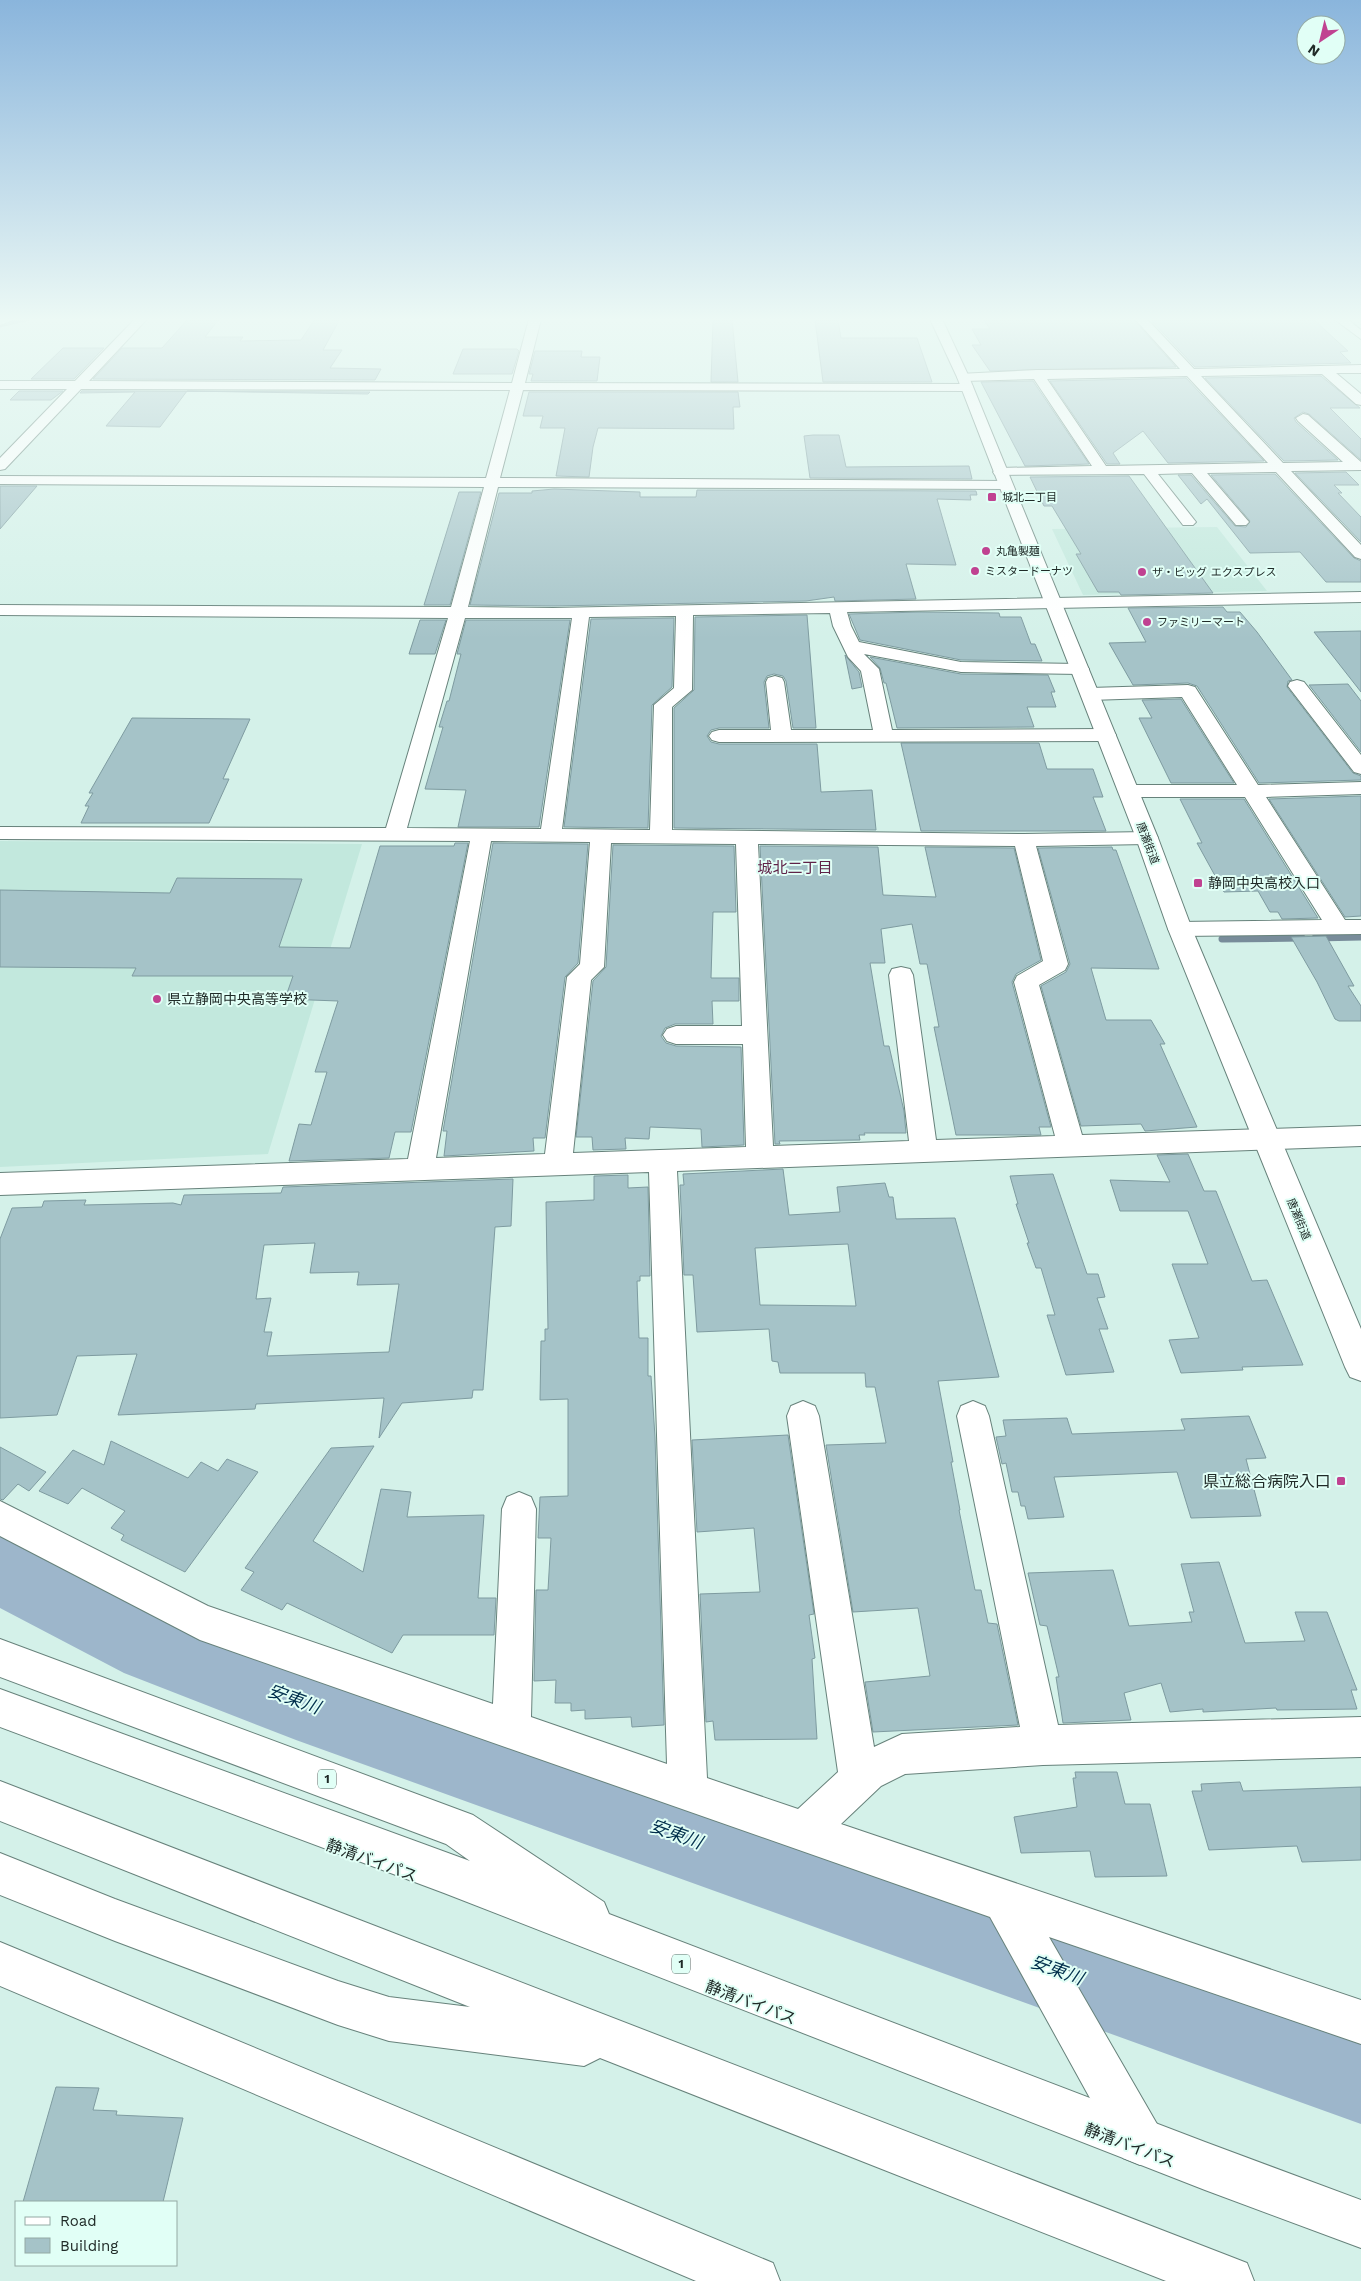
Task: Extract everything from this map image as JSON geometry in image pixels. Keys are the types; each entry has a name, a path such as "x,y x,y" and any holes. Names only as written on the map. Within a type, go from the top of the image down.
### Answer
{"main road":[{"path":"0,466 38,425"},
{"path":"395,834 458,612 506,425"},
{"name":"唐瀬街道","path":"982,425 1147,838 1180,929 1361,1367"},
{"path":"1071,425 1102,471"},
{"path":"1240,425 1361,554"},
{"path":"1311,425 1357,469"},
{"path":"0,480 491,482 1003,478 1102,471 1278,467 1357,469"},
{"path":"1196,469 1241,522"},
{"path":"1148,470 1188,522"},
{"path":"0,610 581,612 1361,597"},
{"path":"837,606 842,626 857,656 870,669 884,737"},
{"path":"661,836 664,705 683,690 685,610"},
{"path":"551,835 581,612"},
{"path":"852,646 961,667 1080,669"},
{"path":"775,682 782,736"},
{"path":"1297,686 1361,768"},
{"path":"1090,694 1188,691 1338,927"},
{"path":"719,736 1106,735"},
{"path":"1128,791 1251,791 1361,788"},
{"path":"0,833 482,834 1024,840 1147,838"},
{"path":"420,1169 482,834"},
{"path":"558,1164 579,977 592,967 601,836"},
{"path":"747,837 760,1157"},
{"path":"1024,840 1056,964 1026,982 1070,1146"},
{"path":"1180,929 1361,927"},
{"path":"901,975 924,1151"},
{"path":"676,1035 755,1035"},
{"path":"0,1184 1361,1136"},
{"path":"663,1160 688,1791"},
{"path":"803,1416 858,1780"},
{"path":"973,1416 1043,1745"},
{"path":"511,1730 519,1509"},
{"path":"0,1518 200,1622 1004,1901 1361,2022"},
{"name":"1","path":"0,1658 368,1794 459,1830 630,1945"},
{"name":"1","path":"0,1708 444,1872 1140,2141 1361,2224"},
{"name":"静清バイパス","path":"0,1722 1361,2231"},
{"path":"804,1831 867,1772 902,1754 1043,1745 1361,1737"},
{"path":"0,1801 1229,2281"},
{"path":"0,1811 584,2043 1206,2281"},
{"path":"0,1874 115,1920 338,2003 389,2019 584,2043"},
{"path":"1004,1901 1140,2141"},
{"path":"0,1964 698,2269 755,2281"}],"shaded area":[{"path":"1217,527 1267,591 1083,595 1052,529"},
{"name":"県立静岡中央高等学校","path":"0,841 362,844 268,1154 0,1167"}],"building":[{"path":"106,425 161,425 160,427"},
{"path":"541,425 734,425 734,429 598,428 589,477 556,476 565,428 540,428"},
{"path":"1004,425 1063,425 1089,464 1025,466"},
{"path":"1081,425 1231,425 1264,461 1168,463 1143,431 1113,453 1120,464 1107,464"},
{"path":"1250,425 1300,425 1338,460 1284,461"},
{"path":"1322,425 1347,425 1361,439 1361,460"},
{"path":"839,435 846,467 969,466 972,479 810,478 804,436"},
{"path":"1346,472 1359,485 1334,485 1342,493 1338,493 1361,517 1361,542 1295,473"},
{"path":"1275,474 1354,558 1361,561 1361,582 1326,582 1300,552 1250,553 1207,499 1201,504 1178,475 1191,475 1235,526 1246,527 1250,521 1211,475"},
{"path":"1129,476 1213,593 1121,595 1119,592 1098,592 1076,554 1081,554 1052,506 1044,506 1030,477"},
{"path":"0,486 37,486 0,529"},
{"path":"554,489 640,492 640,497 696,497 697,490 976,491 977,495 970,495 971,500 937,499 956,565 906,564 916,599 835,601 834,597 806,601 553,606 470,605 499,493 532,493 532,491"},
{"path":"459,492 481,492 450,605 424,605"},
{"path":"1223,607 1227,612 1240,612 1257,632 1292,680 1288,681 1287,687 1353,773 1361,776 1361,780 1259,783 1197,686 1188,683 1133,685 1109,643 1146,642 1128,608"},
{"path":"920,612 999,613 1000,617 1021,617 1031,644 1035,644 1042,661 961,660 860,640 849,614"},
{"path":"807,615 816,728 793,728 786,681 783,676 774,674 767,676 764,682 769,728 719,728 711,730 707,736 711,742 719,744 817,744 821,792 872,790 876,830 674,828 674,708 694,690 695,617"},
{"path":"674,618 672,687 652,705 648,828 564,827 591,619"},
{"path":"420,620 446,620 435,654 409,654"},
{"path":"466,620 570,620 539,827 458,827 466,790 425,789 443,727 439,727 447,701 449,701 461,654 457,654"},
{"path":"1361,631 1361,692 1314,632"},
{"path":"845,655 859,672 862,687 852,689"},
{"path":"870,657 961,674 1048,675 1055,692 1051,692 1056,707 1027,707 1034,727 897,728 886,683 884,683 880,668"},
{"path":"1348,684 1361,701 1361,752 1309,685"},
{"path":"1181,699 1234,783 1171,783 1139,718 1152,718 1142,700"},
{"path":"132,718 250,719 223,779 229,779 209,823 81,823 89,806 85,806 93,793 89,793"},
{"path":"901,743 1039,743 1047,769 1093,769 1103,797 1093,797 1106,831 921,831"},
{"path":"1361,796 1361,916 1345,917 1269,799"},
{"path":"1180,799 1244,799 1318,918 1282,919 1278,912 1270,912 1258,891 1224,892 1197,843 1202,843"},
{"path":"455,843 468,843 411,1132 395,1132 389,1158 289,1161 299,1124 311,1125 327,1072 315,1072 338,1001 285,999 293,976 132,976 136,968 0,967 0,890 170,893 177,878 302,879 279,947 350,948 380,846 454,846"},
{"path":"493,843 588,844 578,963 565,977 545,1138 533,1138 534,1151 444,1156 447,1131 443,1131"},
{"path":"613,845 734,846 736,912 713,912 711,978 739,978 739,1001 712,1001 713,1024 675,1024 665,1028 661,1036 666,1043 676,1046 741,1047 744,1145 702,1147 701,1129 650,1127 649,1139 625,1138 626,1149 593,1150 592,1137 576,1137 593,981 606,967"},
{"path":"760,846 878,847 883,895 936,897 925,847 1014,848 1041,960 1016,974 1012,982 1051,1127 1039,1127 1041,1135 956,1135 934,1027 939,1027 927,964 920,964 912,924 881,929 885,963 870,963 884,1046 889,1046 904,1111 906,1133 864,1133 865,1135 859,1135 860,1140 779,1141 780,1144 775,1144"},
{"path":"1112,847 1113,850 1116,850 1159,969 1091,968 1106,1020 1151,1020 1165,1044 1160,1044 1197,1127 1145,1131 1141,1124 1081,1126 1041,986 1066,972 1070,964 1038,848"},
{"path":"1326,936 1354,986 1348,986 1361,1006 1361,1021 1339,1021 1335,1019 1317,982 1291,937"},
{"path":"1188,1154 1204,1191 1216,1191 1252,1281 1267,1280 1303,1365 1242,1367 1243,1370 1181,1373 1169,1340 1199,1338 1172,1264 1208,1264 1188,1211 1120,1211 1110,1180 1170,1182 1157,1155"},
{"path":"783,1169 789,1215 840,1212 837,1187 885,1183 889,1197 893,1197 896,1219 955,1218 999,1377 938,1381 953,1462 951,1462 959,1510 975,1590 981,1590 988,1623 997,1624 1018,1725 873,1732 865,1682 930,1676 918,1608 853,1612 826,1445 886,1443 875,1387 866,1387 865,1373 780,1373 778,1362 772,1361 769,1329 697,1332 693,1275 684,1275 680,1185 684,1185 683,1174","holes":["848,1244 856,1306 760,1305 755,1248"]},
{"path":"1053,1174 1087,1274 1098,1274 1105,1297 1097,1298 1108,1329 1099,1329 1114,1372 1066,1375 1047,1315 1055,1315 1041,1268 1036,1268 1027,1243 1029,1243 1016,1204 1018,1204 1010,1176"},
{"path":"628,1175 628,1188 648,1187 650,1276 640,1276 640,1281 637,1281 639,1338 648,1338 648,1376 651,1376 655,1437 664,1725 632,1727 631,1717 585,1719 585,1710 571,1711 571,1703 555,1703 556,1680 534,1681 536,1590 548,1590 551,1538 538,1538 540,1497 568,1496 568,1399 540,1400 541,1341 545,1341 545,1329 548,1329 546,1202 594,1200 594,1176"},
{"path":"513,1179 511,1226 495,1227 483,1390 473,1390 472,1398 402,1403 379,1438 384,1398 256,1404 255,1409 118,1415 137,1354 77,1356 57,1415 0,1418 0,1239 12,1208 42,1207 44,1201 86,1200 84,1205 173,1203 181,1205 184,1195 281,1193 283,1187","holes":["315,1243 310,1273 359,1272 357,1285 399,1284 389,1352 267,1356 272,1332 264,1332 271,1298 256,1299 264,1245"]},
{"path":"1249,1416 1266,1458 1246,1459 1261,1516 1191,1518 1177,1472 1054,1477 1064,1517 1028,1519 1025,1506 1021,1506 1018,1492 1012,1492 1006,1463 1002,1464 996,1437 1006,1436 1003,1420 1067,1418 1072,1434 1185,1430 1181,1419"},
{"path":"788,1435 814,1614 809,1615 815,1658 812,1659 817,1739 715,1740 713,1721 706,1722 700,1594 760,1592 754,1528 697,1532 692,1440"},
{"path":"111,1441 188,1478 201,1462 218,1471 227,1459 258,1472 185,1572 121,1540 124,1535 111,1528 125,1511 82,1488 68,1504 39,1491 73,1450 104,1465"},
{"path":"374,1446 313,1541 363,1572 381,1489 411,1492 407,1517 484,1515 478,1598 496,1598 494,1635 403,1635 392,1653 287,1603 282,1610 241,1590 254,1572 245,1568 331,1448"},
{"path":"0,1447 46,1472 29,1491 18,1484 3,1500 0,1499"},
{"path":"1219,1562 1245,1643 1305,1641 1295,1612 1327,1612 1357,1690 1351,1690 1357,1709 1277,1710 1276,1708 1203,1712 1203,1709 1170,1712 1161,1683 1124,1693 1131,1720 1063,1723 1056,1677 1059,1677 1047,1626 1040,1625 1028,1573 1113,1570 1129,1626 1192,1622 1189,1612 1194,1612 1181,1564"},
{"path":"1075,1772 1117,1772 1125,1804 1150,1804 1167,1876 1095,1877 1090,1851 1021,1853 1014,1817 1077,1807 1073,1778 1076,1778"},
{"path":"1240,1782 1243,1791 1361,1787 1361,1860 1302,1862 1297,1846 1209,1850 1192,1791 1202,1791 1201,1784"},
{"path":"56,2087 99,2088 93,2110 117,2111 116,2115 183,2118 163,2201 23,2201"}],"waterway":[{"path":"1315,938 1361,937"},
{"path":"1222,939 1302,938"},
{"name":"安東川","path":"0,1569 150,1647 296,1702 1361,2078"}],"place":[{"name":"城北二丁目","path":"992,497"},
{"name":"丸亀製麺","path":"986,551"},
{"name":"ミスタードーナツ","path":"975,571"},
{"name":"ザ・ビッグ エクスプレス","path":"1142,572"},
{"name":"ファミリーマート","path":"1147,622"},
{"name":"静岡中央高校入口","path":"1198,883"},
{"name":"県立静岡中央高等学校","path":"157,999"},
{"name":"県立総合病院入口","path":"1341,1481"}],"district":[{"name":"城北二丁目","path":"795,868"}]}
